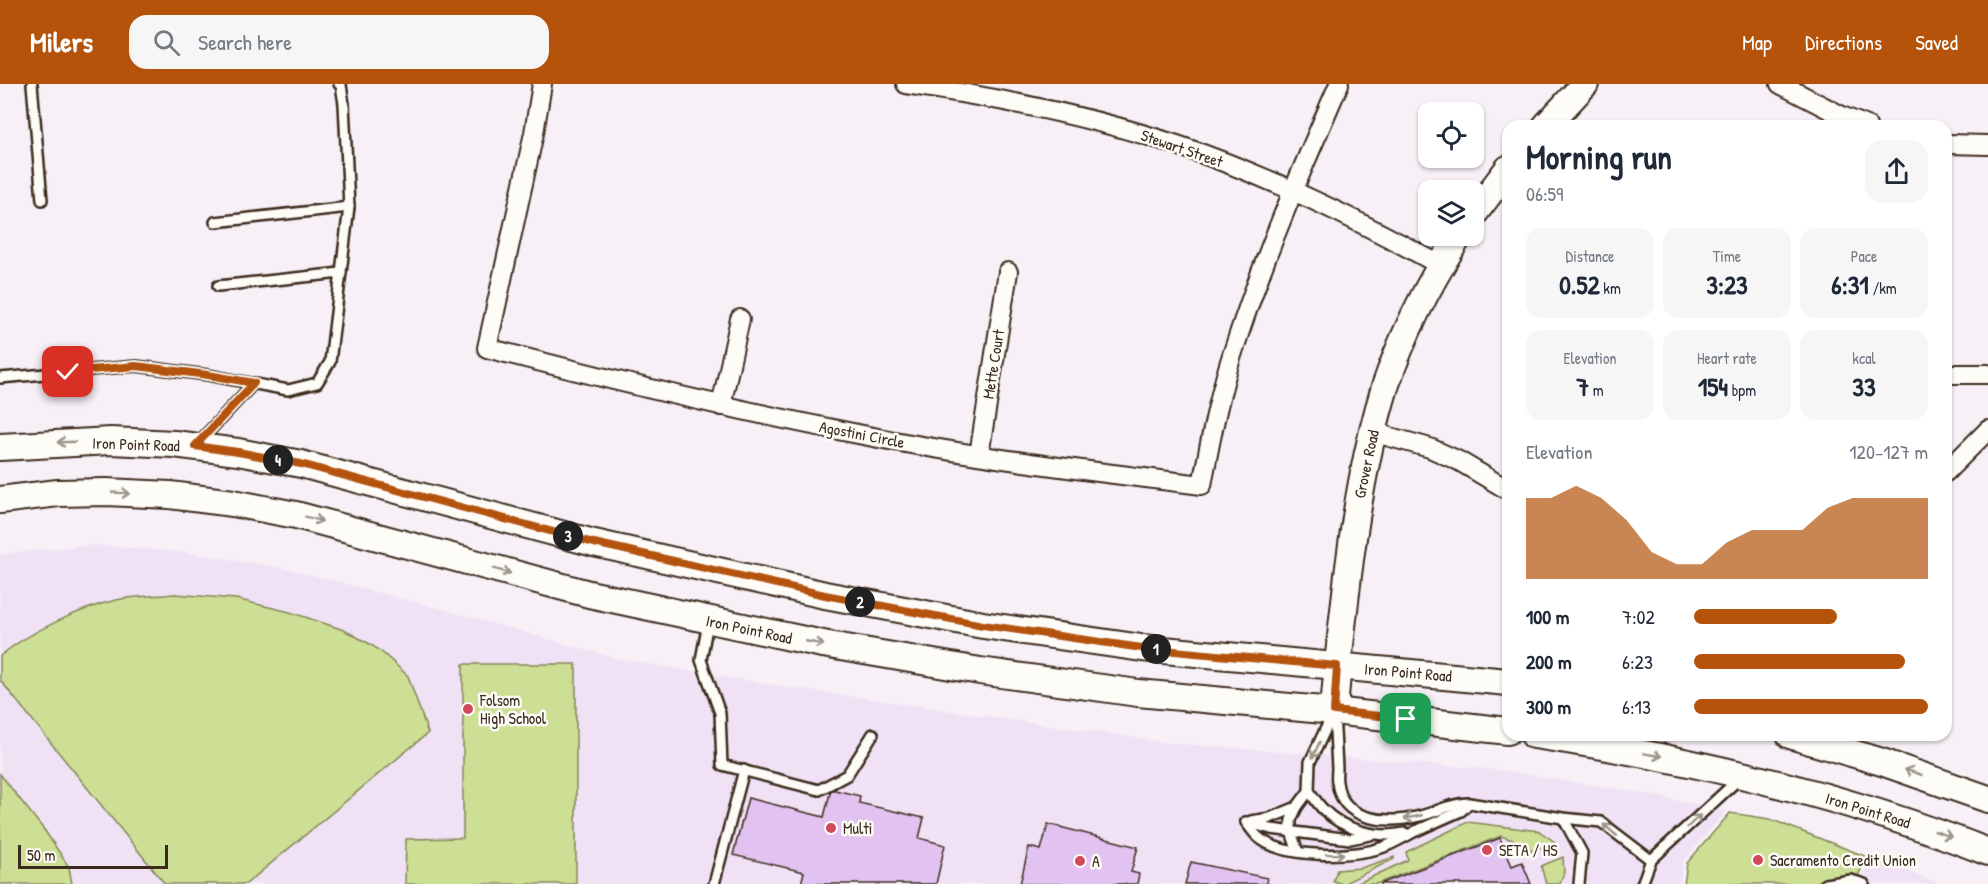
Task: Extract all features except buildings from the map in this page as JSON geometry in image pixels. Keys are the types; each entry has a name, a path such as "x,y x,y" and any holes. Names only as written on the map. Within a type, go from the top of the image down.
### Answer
{"main road":[{"path":"1552,120 1585,84"},
{"path":"1484,202 1502,183"},
{"name":"Grover Road","path":"1334,711 1337,666 1360,488 1372,432 1402,342 1440,265 1452,246"},
{"name":"Iron Point Road","path":"0,447 111,441 195,446 238,452 301,464 594,543 825,595 983,625 1142,648 1502,681"},
{"name":"Iron Point Road","path":"0,500 58,493 106,492 170,495 233,503 296,514 523,577 823,644 980,671 1138,693 1334,711 1502,730"},
{"name":"Iron Point Road","path":"1568,741 1693,763 1800,789 1890,816 1988,852"},
{"path":"1810,741 1882,762 1988,799"}],"street":[{"name":"Agostini Circle","path":"542,84 534,133 487,348 635,387 721,406 859,435 979,455 1202,485 1216,413 1235,343 1292,190"},
{"name":"Stewart Street","path":"906,84 995,98 1088,118 1180,146 1292,190 1356,219 1440,265"},
{"path":"1292,190 1339,84"},
{"path":"1780,84 1852,120"},
{"path":"1952,144 1988,145"},
{"name":"Mette Court","path":"979,455 1008,272"},
{"path":"721,406 740,319"},
{"path":"1952,374 1988,374"},
{"path":"1952,466 1988,430"},
{"path":"1372,432 1430,448 1459,461 1502,486"}],"lane":[{"path":"32,84 42,200"},
{"path":"0,378 136,366 208,375 288,390 317,383 330,362 349,207 344,104 339,84"},
{"path":"215,222 349,207"},
{"path":"218,286 341,273"},
{"path":"195,446 254,383"},
{"path":"708,620 701,660 720,713 722,765 819,790 847,775 873,734"},
{"path":"1298,852 1291,832 1291,820 1309,791 1310,762 1334,711"},
{"path":"1334,711 1336,783 1349,808 1357,813 1394,821 1421,816 1455,803 1469,803 1601,822 1651,860"},
{"path":"714,884 744,770"},
{"path":"1642,884 1651,860 1743,776"},
{"path":"1309,791 1324,811 1352,828 1372,835"},
{"path":"1245,822 1258,838 1286,850 1327,855 1352,854 1383,847 1461,811 1469,803"},
{"path":"1245,822 1270,818 1297,807"},
{"path":"1563,818 1582,852 1579,884"},
{"path":"1245,822 1270,829 1350,839 1372,835 1398,835 1422,828"},
{"path":"1825,884 1851,880 1864,884"}],"shaded area":[{"name":"Folsom High School","path":"93,545 193,553 292,570 619,659 774,685 1171,743 1500,770 1647,794 1727,811 1683,862 1680,884 0,884 0,554"},
{"path":"1872,858 1941,884 1859,884"}],"green space":[{"path":"175,594 236,599 290,612 344,630 370,644 408,676 428,733 246,884 165,884 0,680 0,656 11,647 55,622 116,600"},
{"path":"463,664 576,664 576,884 405,884 406,839 463,838"},
{"path":"0,774 45,831 69,867 72,884 0,884"},
{"path":"1730,813 1770,819 1867,857 1854,884 1684,884 1687,863"},
{"path":"1468,822 1539,831 1555,842 1531,851 1527,845 1501,836 1376,884 1356,884 1408,860 1406,852"},
{"path":"1394,857 1343,884 1333,881 1337,870 1361,868"},
{"path":"1563,857 1564,872 1560,884 1546,884 1541,866"}],"place":[{"name":"Folsom High School","path":"468,709"},
{"name":"Multi","path":"831,828"},
{"name":"SETA / HS","path":"1487,850"},
{"name":"Sacramento Credit Union","path":"1758,860"},
{"name":"A","path":"1080,861"}],"route":[{"path":"68,372 136,366 254,383 195,446 301,464 517,524 825,595 983,625 1142,648 1337,666 1334,711 1406,719"}]}
